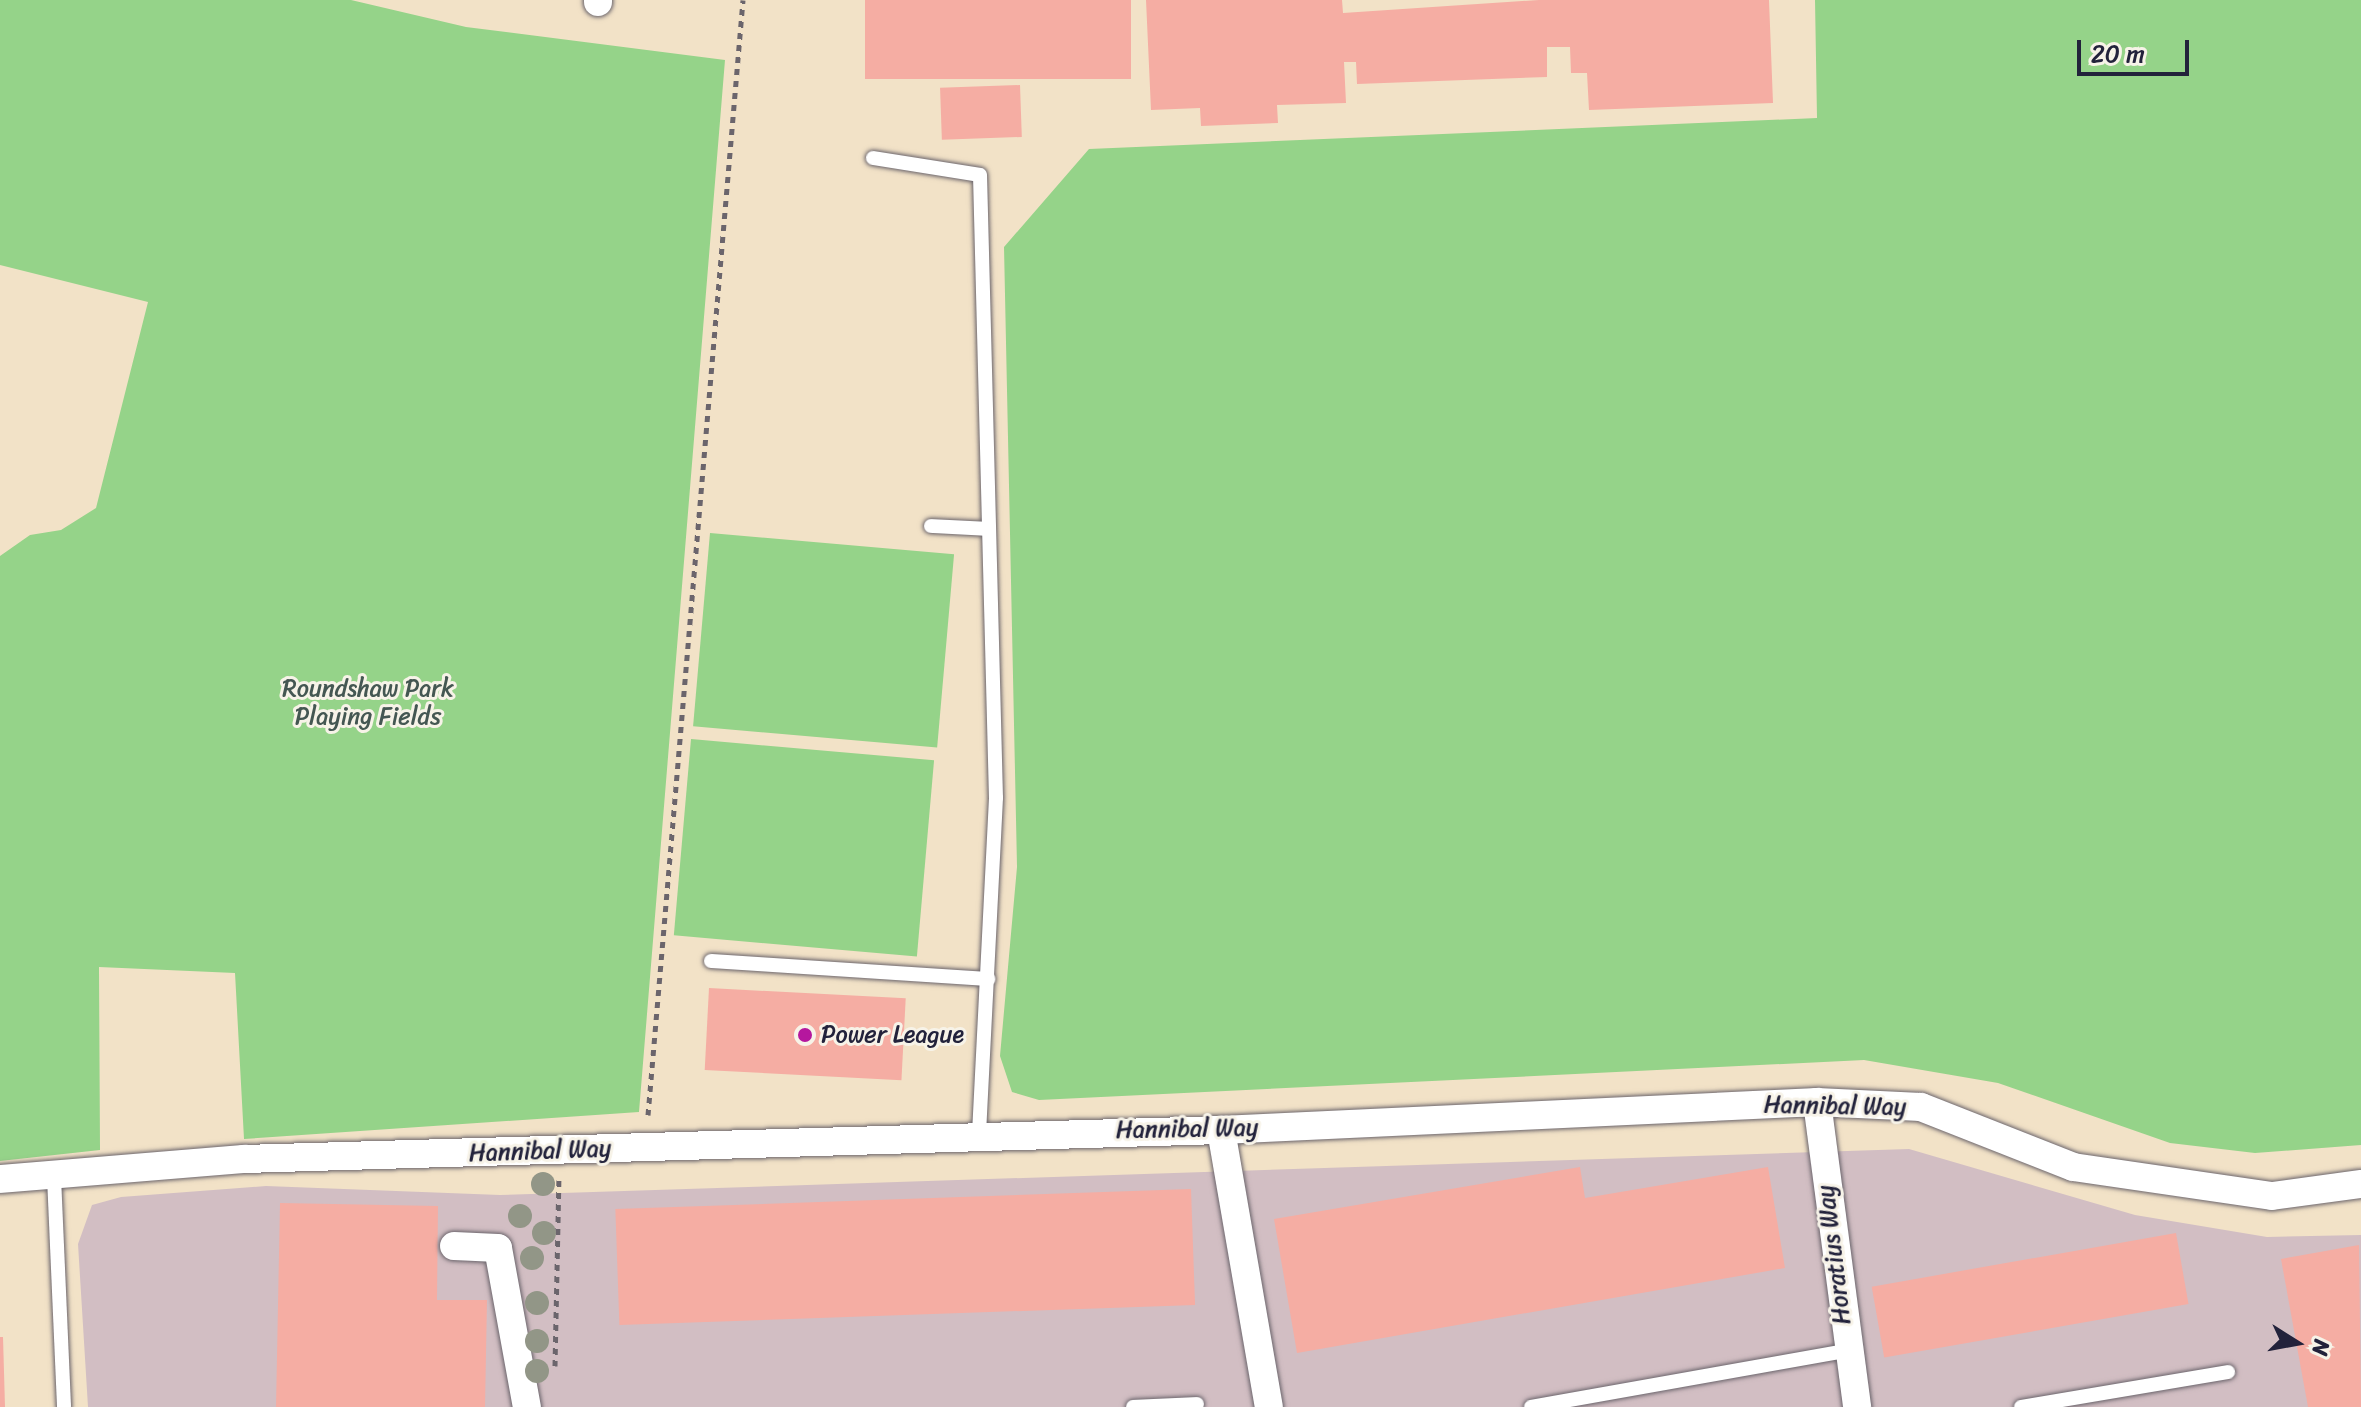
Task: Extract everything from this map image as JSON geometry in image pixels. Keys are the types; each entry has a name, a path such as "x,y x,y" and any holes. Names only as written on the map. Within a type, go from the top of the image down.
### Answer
{"street":[{"name":"Hannibal Way","path":"0,1179 54,1177 244,1159 558,1151 979,1134 1221,1130 1817,1102 1921,1107 2073,1167 2272,1196 2361,1184"},
{"name":"Horatius Way","path":"1817,1102 1846,1351 1857,1407"},
{"path":"1221,1130 1269,1407"},
{"path":"454,1246 498,1248 527,1407"}],"lane":[{"path":"873,158 980,175 996,798 979,1134"},
{"path":"931,526 988,529"},
{"path":"711,961 988,979"},
{"path":"54,1177 64,1407"},
{"path":"1531,1407 1846,1351"},
{"path":"2021,1407 2228,1372"},
{"path":"1133,1407 1197,1404"}],"path":[{"path":"646,1148 743,0"},
{"path":"555,1379 558,1151"}],"shaded area":[{"path":"1909,1149 2135,1215 2267,1237 2361,1235 2361,1407 88,1407 78,1244 92,1205 121,1197 266,1186 500,1195"}],"green space":[{"name":"Roundshaw Park Playing Fields","path":"0,0 351,0 466,27 725,60 639,1112 244,1139 235,973 99,967 100,1150 0,1161 0,556 30,535 61,530 96,508 148,302 0,265"},
{"path":"1815,0 2361,0 2361,1145 2255,1153 2170,1143 1998,1083 1864,1060 1039,1100 1012,1092 1000,1056 1017,867 1004,247 1089,149 1817,118"},
{"path":"710,533 954,554 937,748 693,726"},
{"path":"691,739 934,760 917,957 674,935"}],"building":[{"path":"865,0 1131,0 1131,79 865,79"},
{"path":"1146,0 1342,0 1343,13 1539,0 1769,0 1773,103 1589,110 1587,73 1571,73 1570,47 1547,47 1547,77 1357,84 1356,62 1344,62 1346,103 1277,105 1278,123 1201,126 1200,108 1151,110"},
{"path":"1020,85 1022,137 942,140 940,88"},
{"name":"Power League","path":"709,988 906,998 901,1080 705,1070"},
{"path":"1580,1167 1585,1198 1768,1167 1785,1268 1297,1353 1274,1219"},
{"path":"1191,1189 1195,1305 619,1325 615,1209"},
{"path":"280,1203 438,1206 437,1300 487,1300 485,1407 276,1407"},
{"path":"2176,1233 2189,1304 1884,1358 1872,1287"},
{"path":"2359,1245 2361,1407 2308,1407 2281,1259"},
{"path":"0,1337 3,1337 5,1407 0,1407"}],"place":[{"name":"Power League","path":"805,1035"}]}
